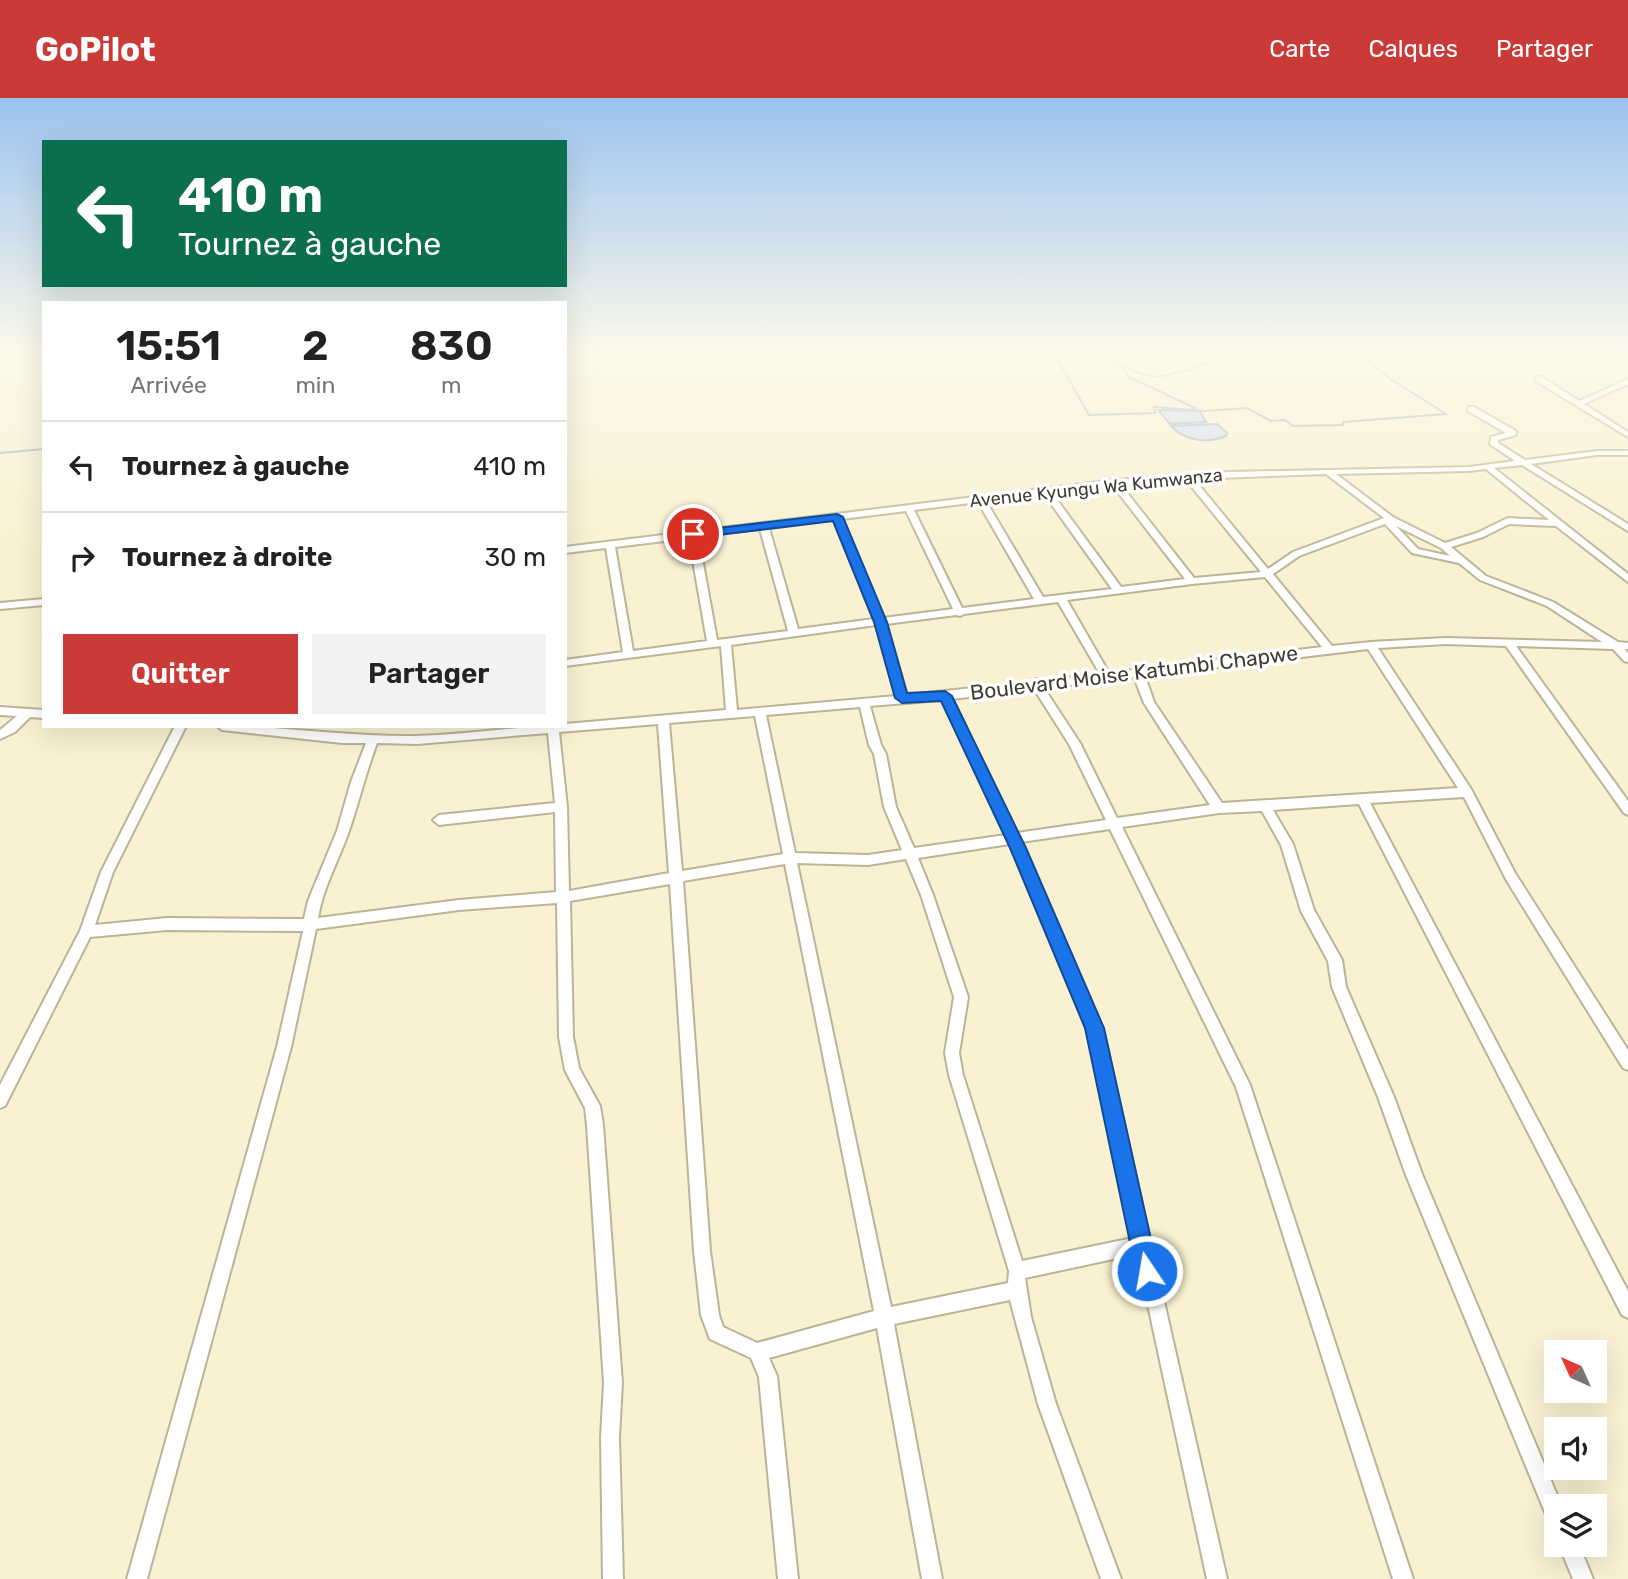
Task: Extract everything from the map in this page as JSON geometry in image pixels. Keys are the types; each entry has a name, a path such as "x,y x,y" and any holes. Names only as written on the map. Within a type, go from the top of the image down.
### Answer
{"street":[{"path":"1494,422 1513,434 1492,442 1627,526"},
{"path":"1608,422 1628,435"},
{"name":"Avenue Kyungu Wa Kumwanza","path":"567,550 1187,476 1489,468 1597,453 1628,453"},
{"path":"1489,468 1628,579"},
{"path":"1329,474 1389,520 1444,546 1483,578 1550,604 1622,646 1628,659"},
{"path":"1187,476 1329,649"},
{"path":"1115,483 1192,581"},
{"path":"1047,492 1119,592"},
{"path":"981,500 1041,602"},
{"path":"909,509 960,613"},
{"path":"837,517 880,622 902,698"},
{"path":"1389,520 1415,551 1466,562"},
{"path":"567,663 1192,581 1267,574 1296,554 1389,520"},
{"path":"1444,546 1480,535 1508,521 1555,523"},
{"path":"764,526 794,633"},
{"path":"693,534 712,642"},
{"path":"610,544 628,653"},
{"path":"1062,599 1106,676"},
{"path":"0,606 42,602"},
{"path":"726,642 732,713"},
{"path":"1508,642 1628,810"},
{"name":"Boulevard Moise Katumbi Chapwe","path":"567,727 945,696 1035,683 1371,645 1508,642 1622,646"},
{"path":"1371,645 1467,792 1511,877 1628,1063"},
{"path":"1138,672 1149,703 1219,808"},
{"path":"1035,683 1074,743 1243,1086 1403,1579"},
{"path":"945,696 1012,837 1095,1028 1217,1579"},
{"path":"864,702 875,745 880,754 885,791 927,895 961,997 952,1053 956,1076 1017,1271 1016,1290 1055,1432 1083,1497 1111,1579"},
{"path":"0,711 42,714"},
{"path":"760,711 884,1317 932,1579"},
{"path":"0,736 27,713"},
{"path":"663,720 677,876 702,1251 710,1315 716,1332 757,1352 768,1376 788,1579"},
{"path":"0,1101 86,932 107,872 180,728"},
{"name":"Boulevard Moise Katumbi Chapwe","path":"244,728 373,740 417,740 553,728"},
{"path":"553,728 561,807 566,1037 572,1070 592,1106 606,1257 613,1382 610,1437 613,1579"},
{"path":"137,1579 158,1511 177,1430 284,1047 306,951 314,901 343,831 373,740"},
{"path":"86,932 167,924 281,927 459,905 563,897 788,858 848,861 1219,808 1467,792"},
{"path":"1362,799 1628,1309"},
{"path":"1265,806 1287,845 1308,911 1335,960 1339,988 1547,1494"},
{"path":"439,820 561,807"},
{"path":"1017,1271 1141,1245"},
{"path":"757,1352 884,1317 1016,1290"},
{"path":"1574,1557 1583,1579"}],"water":[{"path":"1168,422 1204,422 1170,424"},
{"path":"1217,424 1227,433 1226,436 1204,440 1190,438 1171,426"}],"waterway":[{"path":"1288,422 1293,426 1343,425 1343,422"},
{"path":"0,453 42,449"}],"route":[{"path":"693,534 837,517 880,622 902,698 945,696 974,753 996,808 1018,848 1031,884 1095,1028 1147,1271"}]}
